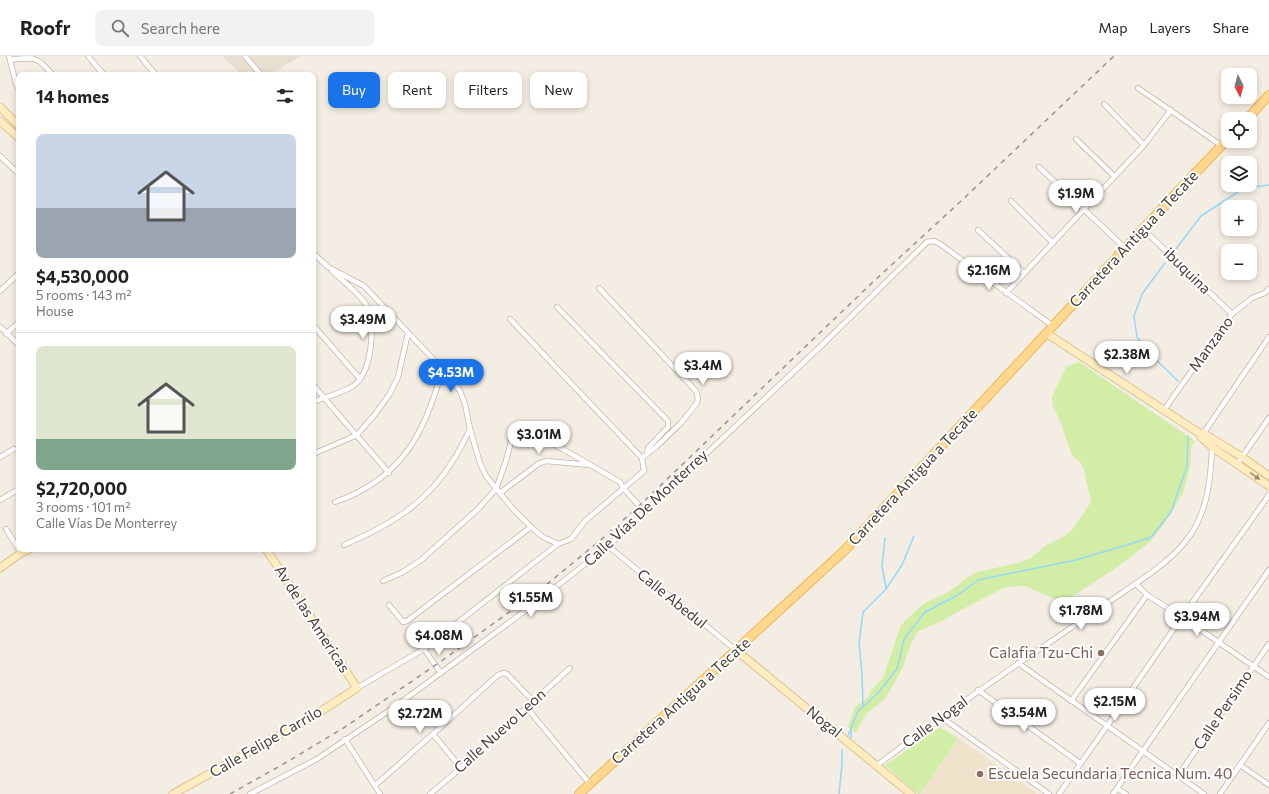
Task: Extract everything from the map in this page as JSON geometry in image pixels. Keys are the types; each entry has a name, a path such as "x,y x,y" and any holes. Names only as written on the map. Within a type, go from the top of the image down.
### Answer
{"main road":[{"path":"1253,112 1269,95"},
{"name":"Carretera Antigua a Tecate","path":"579,794 736,651 861,534 1125,248 1221,147"}],"street":[{"path":"88,56 101,72"},
{"path":"140,56 153,72"},
{"path":"245,56 258,72"},
{"path":"16,84 9,58 36,59 42,62 50,72"},
{"path":"1138,88 1221,145"},
{"path":"1104,104 1144,146"},
{"path":"0,107 16,123"},
{"path":"1053,326 1006,293 1114,176 1144,146 1171,110"},
{"path":"1,124 16,136"},
{"path":"1076,139 1114,176"},
{"path":"0,156 16,171"},
{"path":"1039,167 1125,248"},
{"path":"1011,201 1053,243"},
{"name":"ibuquina","path":"1143,229 1232,314"},
{"path":"978,230 1024,272"},
{"name":"Calle Vías De Monterrey","path":"250,794 317,759 393,708 534,605 608,546 821,346 927,242 934,241 940,244 1006,293"},
{"path":"316,256 367,305 371,321 372,336 364,373 360,379 352,386 316,401"},
{"path":"328,268 364,286 452,379 460,391 465,404 470,430 480,463 486,476 513,509 531,527 542,536 558,544"},
{"path":"0,291 16,276"},
{"path":"599,288 696,391 698,398 697,403 681,423 642,458"},
{"name":"Manzano","path":"1164,410 1232,314 1252,298 1268,293"},
{"path":"557,307 668,421 668,427 648,448 647,453"},
{"path":"358,688 424,649 558,544 570,539 586,520 644,471 642,458 510,319"},
{"path":"6,334 16,325"},
{"path":"0,327 16,342"},
{"path":"316,328 360,379"},
{"path":"316,453 357,436 376,413 389,395 398,377 408,333"},
{"path":"1046,333 1201,434 1242,457 1269,476"},
{"path":"1201,434 1269,337"},
{"path":"335,502 353,495 389,473 409,448 423,423 432,405 442,370"},
{"path":"316,388 389,473"},
{"path":"1237,464 1269,418"},
{"path":"383,581 401,573 420,561 478,509 496,489 506,461 513,434 517,430 522,429 533,432 620,482 623,488 645,512"},
{"path":"344,545 376,531 415,505 430,491 444,474 454,460 470,430"},
{"path":"1201,434 1212,447 1269,486"},
{"name":"Calle Nogal","path":"876,766 978,690 1136,584 1165,562 1180,548 1191,533 1206,502 1211,474 1212,447"},
{"path":"0,457 14,449"},
{"path":"500,493 538,464 546,462 592,465"},
{"path":"0,500 16,491"},
{"path":"1059,794 1269,495"},
{"path":"389,606 403,622 407,621 531,527"},
{"path":"6,529 16,545"},
{"name":"Calle Abedul","path":"608,546 736,651"},
{"name":"Av de las Americas","path":"268,552 358,688"},
{"path":"0,568 21,553"},
{"path":"1113,794 1269,570"},
{"path":"1136,584 1147,595 1182,617 1269,677"},
{"path":"1071,701 1147,595"},
{"name":"Calle Persimo","path":"1178,776 1269,644"},
{"path":"424,649 441,673"},
{"name":"Nogal","path":"736,651 911,794"},
{"path":"1018,663 1204,794"},
{"name":"Calle Nuevo Leon","path":"430,794 528,708 533,701 570,668"},
{"path":"375,785 498,675 503,673 508,674 533,701"},
{"name":"Calle Felipe Carrilo","path":"176,793 312,717 358,688"},
{"path":"978,690 1080,763"},
{"path":"528,708 590,784"},
{"path":"941,717 1050,794"},
{"path":"1220,794 1267,730 1269,723"},
{"path":"433,734 461,768"},
{"path":"345,739 380,794"},
{"path":"1240,765 1269,785"},
{"path":"1117,788 1126,794"}],"shaded area":[{"path":"222,56 301,56 274,72 239,72"},
{"path":"958,738 1037,794 920,794"}],"green space":[{"path":"1079,362 1195,441 1191,448 1191,463 1183,493 1164,524 1151,541 1117,567 1076,594 1066,599 1052,598 1025,586 1006,587 942,621 919,631 916,634 903,667 890,691 884,700 867,713 855,733 848,727 855,707 868,697 872,689 883,678 901,625 913,613 925,603 943,595 977,572 1018,563 1031,558 1045,546 1063,537 1073,529 1091,502 1084,470 1081,463 1072,455 1053,406 1052,397 1066,367"},
{"path":"940,727 958,738 920,794 918,794 885,765"}],"waterway":[{"path":"1172,254 1201,216 1244,188 1269,185"},
{"path":"1165,263 1142,294 1134,316 1137,337 1150,354 1178,381"},
{"path":"847,738 858,711 879,692 897,669 904,639 925,612 956,596 978,580 1076,560 1150,538 1171,512 1187,466 1188,436"},
{"path":"863,707 859,643 863,612 886,589 902,565 914,536"},
{"path":"885,538 882,566 886,588"},
{"path":"851,730 851,738"},
{"path":"839,794 842,750"}],"railway":[{"path":"230,794 345,727 440,662 540,590 603,538 640,505 874,281 1114,56"}],"place":[{"name":"Calafia Tzu-Chi","path":"1101,653"},
{"name":"Escuela Secundaria Tecnica Num. 40","path":"980,774"}]}
